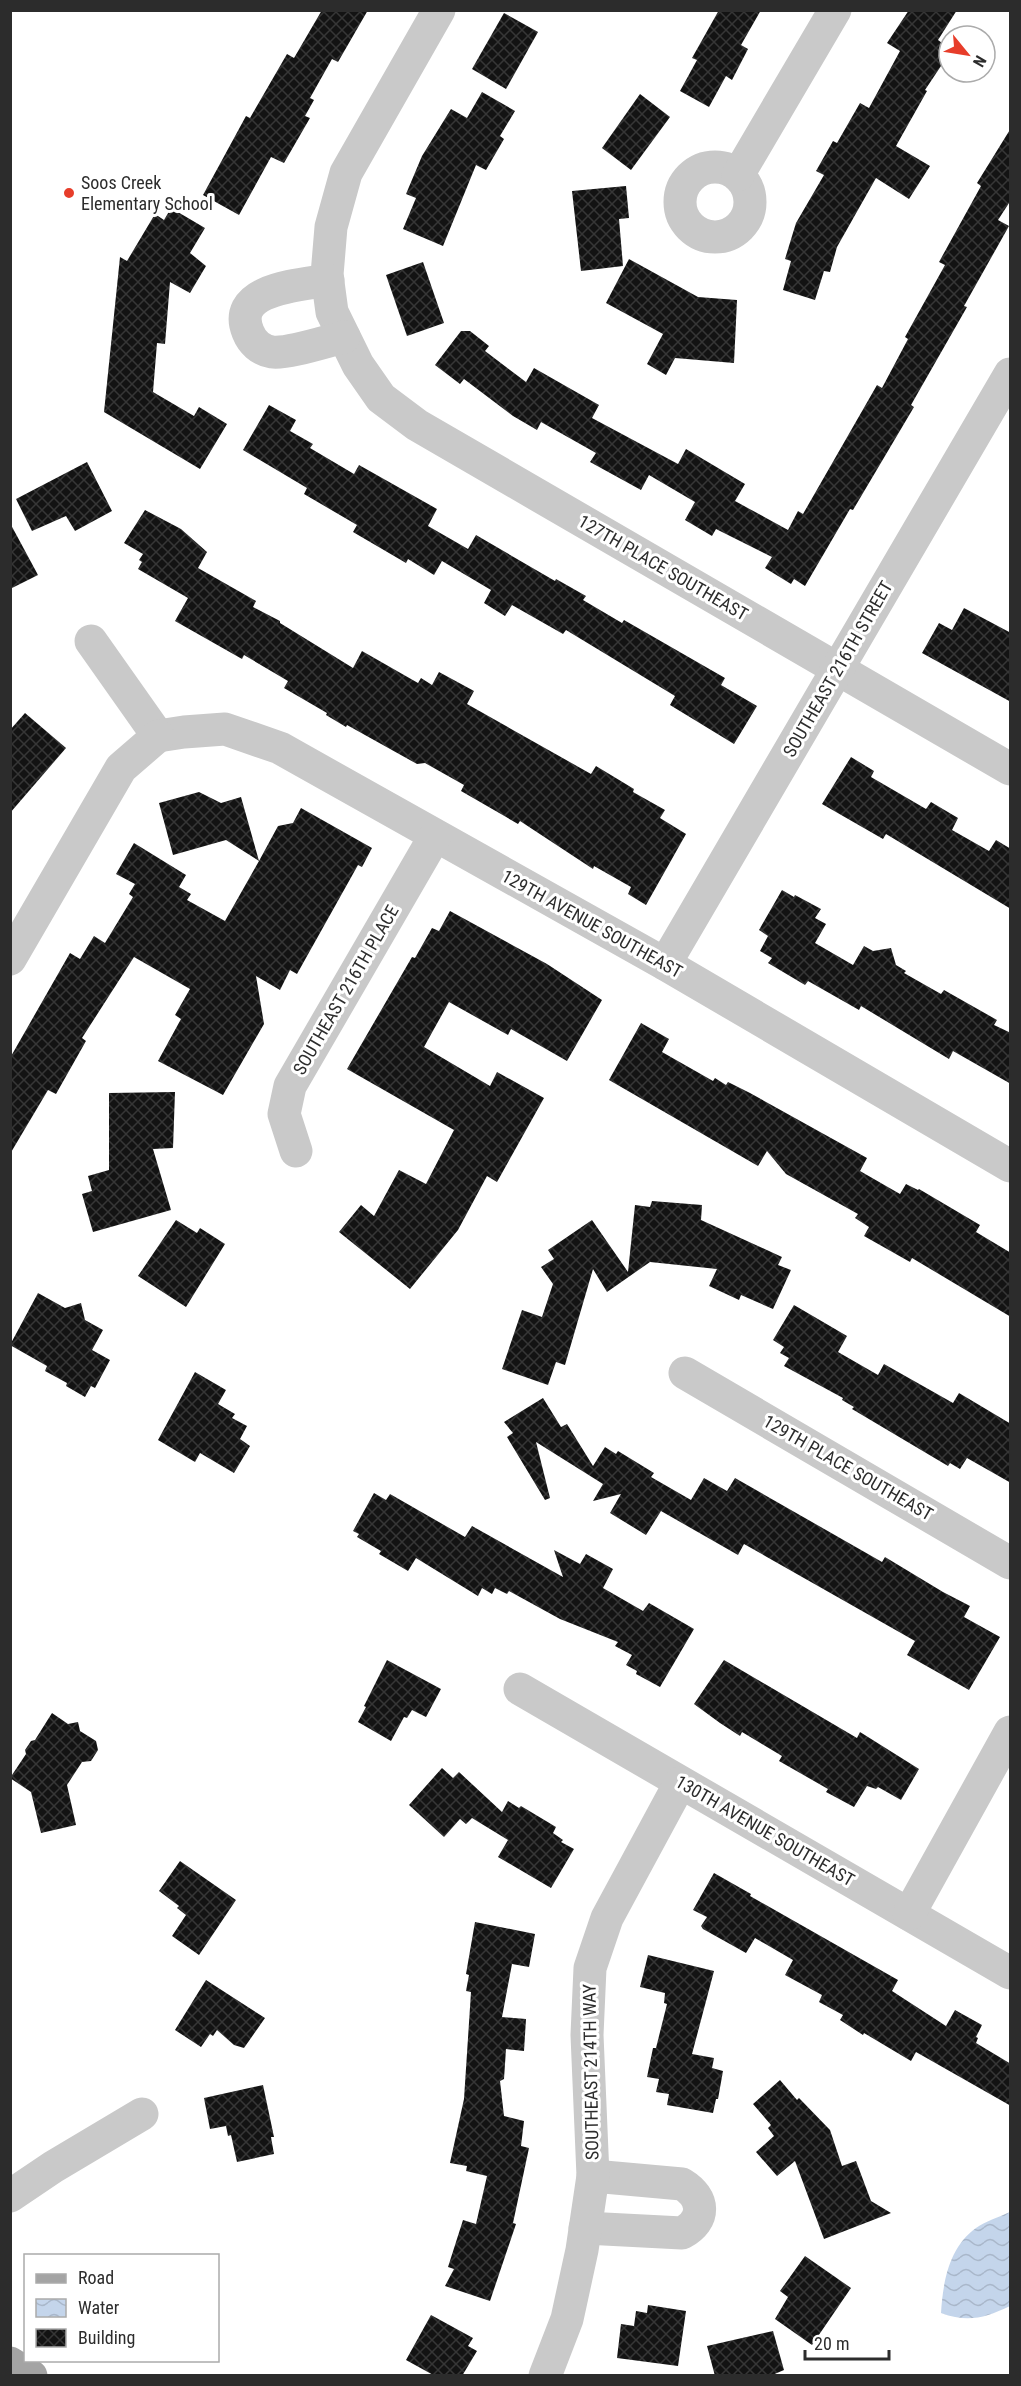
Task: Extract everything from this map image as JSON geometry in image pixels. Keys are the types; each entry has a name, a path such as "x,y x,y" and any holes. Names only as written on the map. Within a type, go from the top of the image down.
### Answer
{"main road":[{"path":"10,2364 31,2376"}],"street":[{"name":"127TH PLACE SOUTHEAST","path":"439,10 346,172 331,227 335,310 358,365 381,398 417,424 1011,769"},
{"path":"738,175 835,10"},
{"name":"SOUTHEAST 216TH STREET","path":"665,964 1011,374"},
{"path":"14,944 121,768 158,736 91,641"},
{"name":"129TH AVENUE SOUTHEAST","path":"158,736 225,729 280,748 665,964 1011,1166"},
{"name":"SOUTHEAST 216TH PLACE","path":"296,1151 284,1114 290,1086 435,836"},
{"name":"129TH PLACE SOUTHEAST","path":"685,1373 1011,1563"},
{"name":"130TH AVENUE SOUTHEAST","path":"520,1689 1011,1973"},
{"path":"909,1914 1011,1732"},
{"name":"SOUTHEAST 214TH WAY","path":"545,2376 567,2319 593,2176 587,2035 590,1968 607,1918 681,1783"},
{"path":"10,2196 53,2167 142,2115"},
{"path":"585,2228 682,2233 692,2227 699,2217 699,2200 692,2190 682,2184 593,2176"}],"water":[{"path":"1010,2212 1010,2306 976,2318 960,2318 941,2313 946,2277 959,2245 976,2228"}],"building":[{"path":"322,10 368,10 338,62 332,59 310,98 314,100 305,116 310,118 284,163 271,157 239,215 203,195 246,116 250,118 287,54 294,58"},
{"path":"719,10 761,10 741,45 748,49 732,80 726,76 709,107 680,91 697,60 692,58"},
{"path":"909,10 957,10 948,24 937,24 937,72 896,146 930,166 909,199 876,178 837,247 830,272 824,271 815,300 783,290 791,261 785,259 796,223 824,175 816,171 833,141 837,143 860,103 869,108 900,51 887,43"},
{"path":"504,13 538,32 506,89 472,69"},
{"path":"482,92 515,111 500,136 504,139 486,170 476,165 443,246 403,229 416,198 406,194 422,156 451,109 467,118"},
{"path":"640,94 670,117 631,170 602,148"},
{"path":"1011,128 1011,200 998,220 1009,226 964,306 967,307 911,405 914,407 805,586 794,579 791,584 765,568 772,557 716,529 712,536 685,520 695,502 649,475 641,490 590,462 596,453 541,422 537,430 513,416 464,379 460,384 435,365 461,331 470,331 489,346 485,351 526,382 534,368 599,405 592,418 678,464 686,449 745,484 735,501 788,530 798,511 803,514 877,385 882,388 908,339 905,337 945,265 939,262 981,186 977,183"},
{"path":"626,186 629,218 619,219 623,266 581,271 572,191"},
{"path":"171,208 205,228 190,253 206,266 190,293 170,282 165,344 157,343 153,392 194,416 199,407 227,424 200,469 104,412 120,257 127,261 155,214 164,220"},
{"path":"629,259 698,297 737,300 734,363 675,358 666,375 647,364 663,334 606,303"},
{"path":"423,262 444,323 407,336 386,275"},
{"path":"269,405 296,420 290,431 313,444 310,448 354,474 359,465 437,509 428,526 468,549 476,535 555,581 556,579 586,596 583,600 622,623 624,620 725,678 721,685 757,706 734,744 670,705 675,696 566,630 563,634 512,605 505,616 484,603 491,590 442,561 434,575 408,559 406,563 353,532 357,525 304,494 307,488 243,450"},
{"path":"87,462 112,511 75,531 66,516 32,531 16,499"},
{"path":"145,510 181,529 207,552 198,568 256,601 253,607 280,621 353,668 362,651 418,683 421,678 432,685 439,672 474,691 467,704 591,774 596,766 634,789 633,792 665,810 660,818 686,834 646,905 628,894 631,887 594,866 593,869 520,821 518,824 461,791 464,785 425,763 417,764 347,725 346,727 284,688 288,681 244,655 242,659 175,621 188,598 138,569 142,562 139,560 143,554 124,543"},
{"path":"10,523 38,575 10,589"},
{"path":"964,608 1011,633 1011,702 922,653 939,623 952,630"},
{"path":"25,713 66,748 10,813 10,730"},
{"path":"851,757 874,771 871,777 926,809 931,802 958,818 952,830 989,851 996,840 1011,849 1011,909 886,834 883,839 822,804"},
{"path":"199,792 221,803 241,797 259,861 226,840 173,855 159,803"},
{"path":"301,808 372,848 362,867 358,865 297,974 290,970 280,990 256,976 264,1024 223,1095 158,1061 181,1019 175,1015 190,989 134,957 82,1038 86,1041 56,1094 48,1090 10,1154 10,1058 70,953 80,959 94,936 105,943 133,897 129,894 135,884 116,874 134,843 186,875 179,887 191,894 187,900 225,921 278,826 293,823"},
{"path":"782,890 821,909 815,918 826,924 815,943 853,965 864,946 873,951 891,948 896,965 906,971 904,973 941,994 944,990 997,1020 994,1025 1011,1033 1011,1084 953,1051 949,1059 861,1006 859,1010 808,981 805,985 768,963 772,958 760,951 768,936 759,930"},
{"path":"450,911 547,964 602,1000 567,1061 511,1029 508,1035 449,1002 424,1047 490,1086 497,1072 544,1098 497,1182 487,1176 458,1230 410,1289 339,1232 361,1205 374,1216 399,1170 426,1184 454,1130 347,1069 412,957 415,958 432,928 439,931"},
{"path":"641,1023 669,1039 662,1052 713,1081 715,1078 726,1085 728,1082 750,1093 867,1158 860,1171 900,1194 906,1184 919,1189 980,1225 976,1232 1011,1253 1011,1317 912,1258 910,1262 864,1236 869,1227 855,1218 858,1214 786,1174 767,1151 758,1166 609,1080"},
{"path":"175,1092 173,1148 153,1149 171,1210 93,1232 82,1194 92,1191 88,1176 109,1170 109,1093"},
{"path":"652,1201 702,1205 701,1220 782,1257 778,1265 791,1270 773,1309 741,1295 739,1300 709,1286 717,1269 650,1262 607,1292 593,1269 565,1365 556,1362 548,1385 502,1369 522,1310 542,1317 553,1284 541,1267 554,1259 548,1250 592,1220 628,1272 635,1205 650,1207"},
{"path":"176,1220 197,1233 200,1228 225,1244 186,1307 138,1276"},
{"path":"38,1293 65,1308 81,1303 85,1320 103,1330 92,1350 110,1360 95,1388 91,1386 85,1397 66,1386 67,1383 45,1371 47,1366 10,1345"},
{"path":"794,1305 847,1336 838,1352 878,1375 884,1364 953,1403 959,1393 1011,1424 1011,1483 967,1458 960,1469 950,1463 948,1466 852,1409 854,1407 842,1400 843,1398 784,1366 789,1358 780,1353 784,1347 773,1340"},
{"path":"195,1372 226,1390 218,1404 235,1414 232,1418 247,1426 240,1439 250,1446 234,1473 200,1453 195,1462 158,1440"},
{"path":"543,1398 561,1427 567,1424 593,1466 605,1447 616,1454 618,1451 654,1473 651,1477 691,1500 704,1478 727,1491 735,1478 882,1562 885,1557 970,1606 964,1617 1000,1637 969,1690 907,1655 915,1641 744,1544 738,1555 661,1511 646,1535 610,1513 621,1494 593,1501 603,1484 536,1442 550,1498 545,1500 507,1437 513,1433 504,1422"},
{"path":"374,1493 386,1500 390,1494 465,1537 472,1526 563,1577 554,1550 580,1564 586,1554 613,1569 603,1588 643,1611 649,1603 694,1629 660,1687 636,1674 637,1671 626,1665 632,1655 615,1646 618,1642 560,1619 509,1591 507,1594 495,1588 492,1594 482,1588 478,1596 416,1558 408,1571 379,1554 381,1551 357,1537 359,1534 353,1531"},
{"path":"387,1660 441,1689 426,1717 412,1710 407,1718 404,1717 391,1741 358,1722"},
{"path":"724,1660 857,1738 860,1732 919,1769 901,1800 878,1787 876,1789 867,1786 854,1807 826,1792 828,1789 779,1761 782,1756 742,1732 740,1736 694,1704"},
{"path":"52,1713 68,1724 78,1722 80,1731 96,1741 98,1750 91,1761 82,1762 67,1785 76,1825 41,1833 31,1792 10,1778 26,1754 25,1750 31,1741 35,1740"},
{"path":"442,1768 453,1778 459,1772 502,1812 508,1801 556,1827 553,1833 563,1840 561,1842 574,1849 551,1888 498,1857 508,1840 472,1818 466,1824 460,1819 444,1837 409,1805"},
{"path":"180,1861 236,1900 199,1955 172,1936 186,1915 177,1908 179,1906 159,1891"},
{"path":"714,1873 898,1980 892,1991 946,2026 955,2010 982,2025 976,2037 978,2038 976,2043 1011,2064 1011,2106 916,2052 911,2061 840,2020 843,2015 819,2002 822,1995 785,1975 793,1960 755,1938 746,1953 703,1929 701,1926 707,1917 693,1910"},
{"path":"475,1922 535,1934 529,1967 512,1964 502,2017 526,2019 524,2051 506,2049 504,2079 500,2081 504,2116 524,2121 521,2146 529,2148 513,2223 516,2224 490,2301 445,2286 454,2269 448,2267 463,2220 476,2224 487,2176 466,2171 467,2166 450,2163 464,2099 471,1992 466,1991 469,1975 466,1974"},
{"path":"648,1955 714,1971 692,2054 714,2058 712,2068 723,2071 713,2113 667,2105 669,2094 656,2092 659,2079 647,2077 653,2048 656,2048 667,2004 664,2003 665,1993 640,1987"},
{"path":"206,1980 265,2018 244,2048 234,2045 217,2030 213,2036 210,2034 201,2047 175,2030"},
{"path":"780,2080 797,2100 799,2098 830,2130 842,2166 856,2161 871,2201 891,2213 824,2239 795,2161 777,2176 756,2152 774,2136 768,2128 771,2125 753,2104"},
{"path":"263,2085 274,2137 271,2137 274,2154 237,2162 231,2135 228,2136 226,2126 210,2129 204,2098"},
{"path":"805,2256 851,2288 812,2345 775,2319 788,2297 780,2291"},
{"path":"648,2305 686,2311 678,2366 617,2358 621,2324 634,2326 636,2311 647,2313"},
{"path":"431,2315 473,2338 468,2346 477,2351 462,2376 435,2376 406,2360"},
{"path":"773,2331 784,2370 770,2376 715,2376 707,2346"}],"place":[{"name":"Soos Creek Elementary School","path":"69,193"}]}
